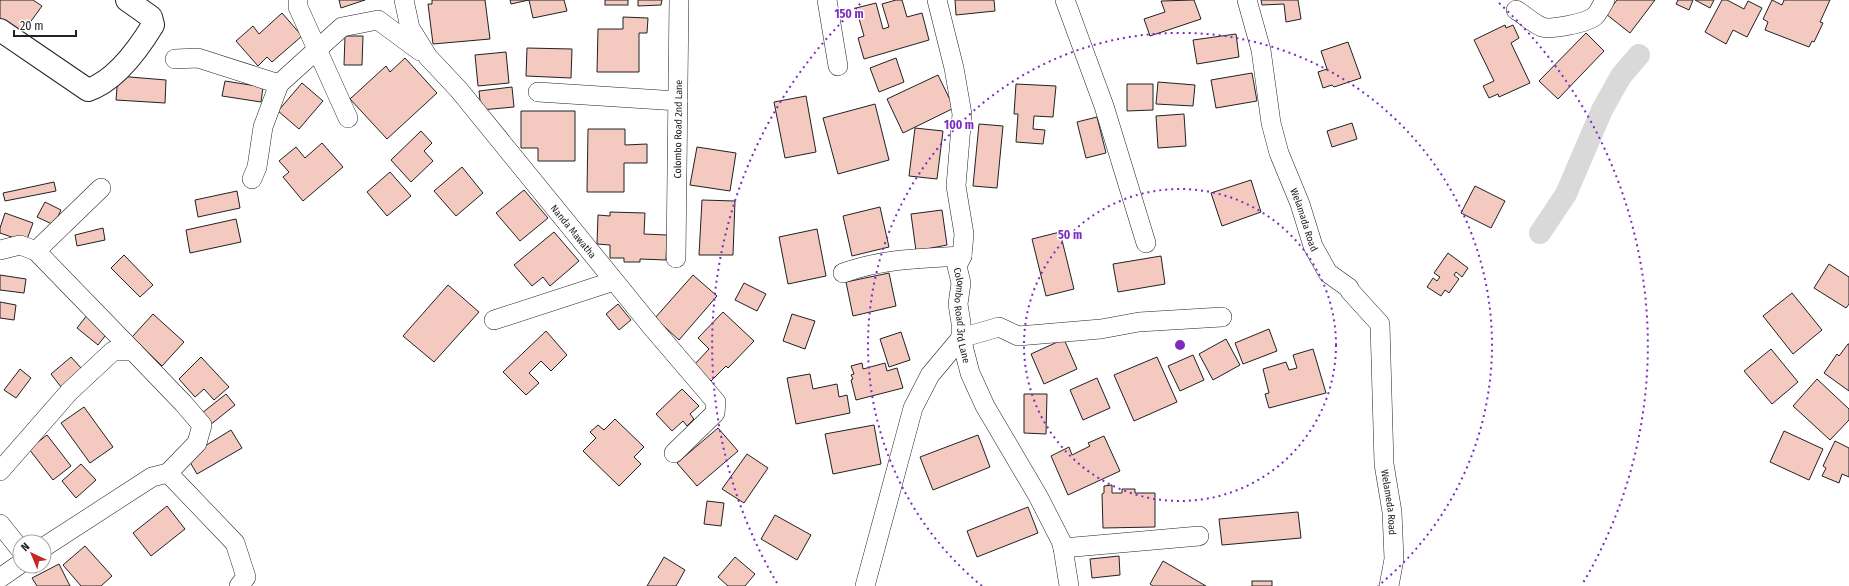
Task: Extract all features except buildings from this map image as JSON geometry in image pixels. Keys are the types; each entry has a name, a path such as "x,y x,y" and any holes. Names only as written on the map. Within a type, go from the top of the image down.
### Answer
{"street":[{"path":"0,30 88,90 96,87 113,74 142,42 153,25 151,17 127,0"},
{"path":"298,0 298,7 348,118"},
{"name":"Nanda Mawatha","path":"404,0 410,28 428,57 476,110 614,281 716,402 715,412 674,453"},
{"name":"Colombo Road 2nd Lane","path":"676,258 679,0"},
{"path":"827,0 838,66"},
{"name":"Colombo Road 3rd Lane","path":"937,0 954,68 962,114 956,186 964,234 962,256 957,266 961,283 958,304 961,323 961,338 970,373 985,406 1038,496 1064,548 1069,586"},
{"path":"1066,0 1104,106 1146,243"},
{"name":"Welamada Road","path":"1247,0 1261,50 1271,124 1279,153 1300,204 1313,246 1328,273 1349,288 1380,324 1382,419"},
{"path":"1516,10 1532,22 1543,27 1552,28 1582,24 1595,16 1605,0"},
{"path":"252,180 256,167 263,126 279,84 342,27 378,20 428,57"},
{"path":"175,59 198,58 279,84"},
{"path":"538,92 678,101"},
{"path":"36,251 101,188"},
{"path":"0,250 20,244 36,251 183,403 202,426 196,443 168,473 152,476 52,543"},
{"path":"843,273 860,266 888,262 962,256"},
{"path":"494,320 614,281"},
{"path":"865,586 913,408 930,376 961,338 999,327 1018,336 1101,329 1139,322 1222,317"},
{"path":"0,471 69,392 113,351 133,351"},
{"name":"Welameda Road","path":"1382,419 1384,464 1392,512 1394,559 1389,586"},
{"path":"168,473 235,543 246,577 239,586"},
{"path":"0,524 12,539"},
{"path":"1064,548 1199,536"},
{"path":"0,578 12,570"}],"waterway":[{"path":"1540,233 1566,194 1602,110 1621,76 1639,55"}]}
